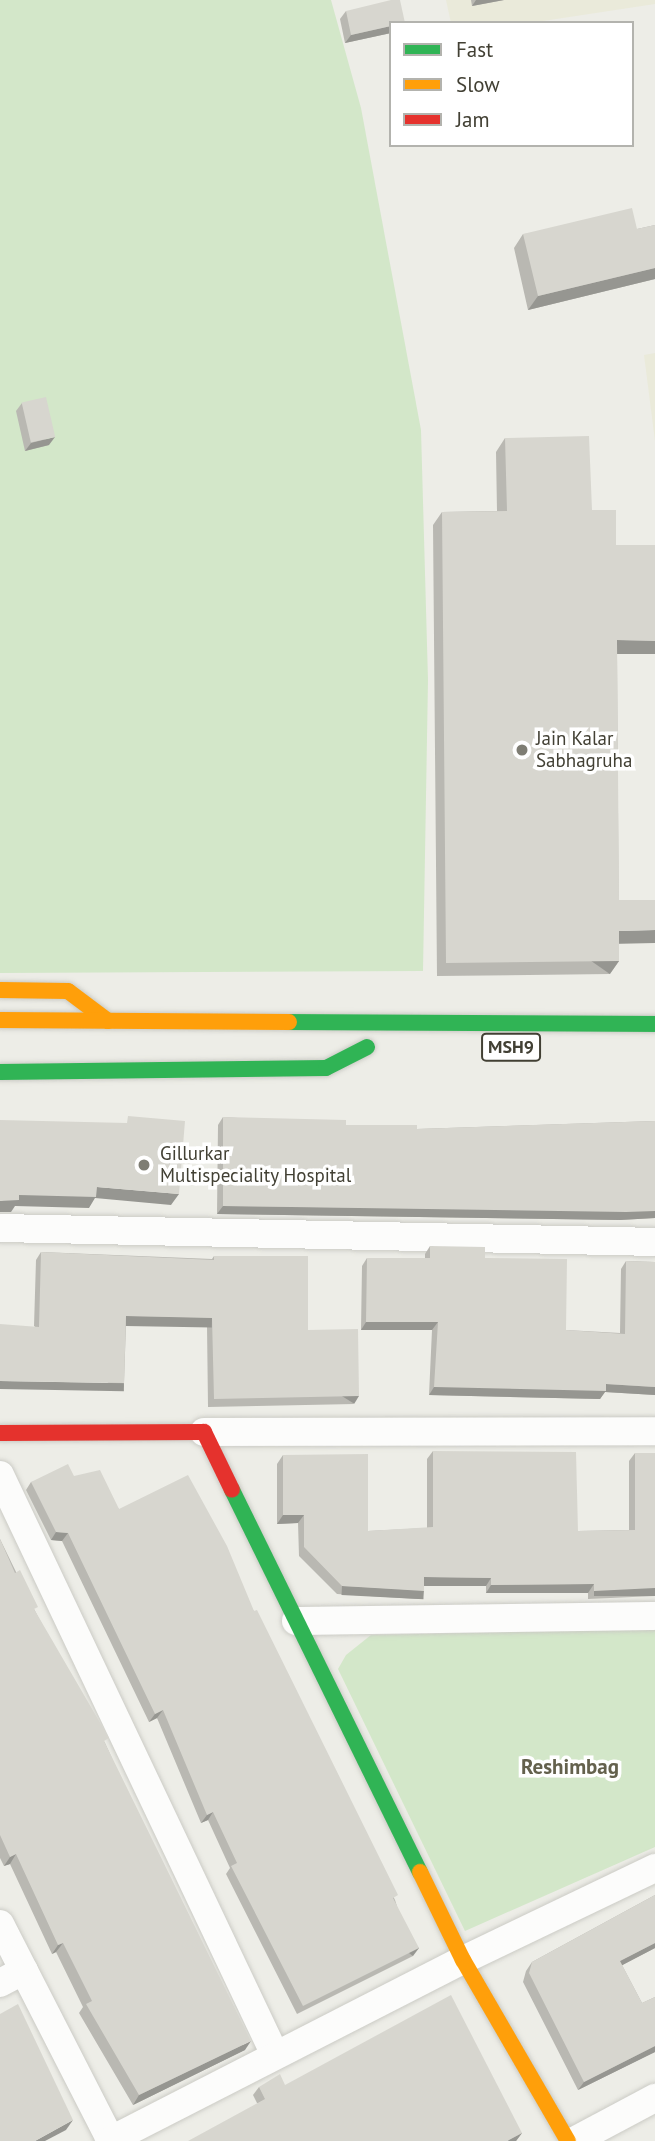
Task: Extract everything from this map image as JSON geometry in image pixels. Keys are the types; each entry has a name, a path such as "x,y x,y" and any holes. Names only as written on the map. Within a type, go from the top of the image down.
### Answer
{"street":[{"path":"0,990 68,991 108,1021"},
{"path":"0,1020 521,1030 655,1024"},
{"path":"0,1072 326,1068 374,1047 327,1046"},
{"path":"0,1228 655,1242"},
{"path":"0,1433 655,1430"},
{"path":"204,1432 463,1960 568,2141"},
{"path":"0,1475 275,2055"},
{"path":"296,1621 655,1616"},
{"path":"0,1924 12,1976 110,2141 463,1960 655,1868"},
{"path":"574,2141 655,2098"}],"shaded area":[{"path":"446,0 655,0 655,4 543,21 451,21"},
{"path":"655,353 655,441 644,355"}],"green space":[{"path":"0,0 331,0 361,108 421,430 428,680 423,971 0,973"},
{"path":"655,1629 655,1847 465,1931 338,1669 346,1655 371,1635"}],"building":[{"path":"400,0 405,21 389,21 389,26 351,35 346,11"},
{"path":"632,208 637,229 655,225 655,268 538,296 523,234"},
{"path":"46,397 55,437 31,443 22,403"},
{"name":"Jain Kalar Sabhagruha","path":"589,436 592,510 616,510 616,545 655,545 655,641 617,640 619,900 655,900 655,930 619,931 619,961 446,963 442,512 507,511 505,438"},
{"path":"128,1116 185,1121 179,1194 97,1187 96,1197 19,1195 19,1200 0,1201 0,1120 127,1123"},
{"path":"223,1117 346,1120 346,1125 417,1125 417,1129 655,1121 655,1211 223,1206"},
{"path":"430,1246 485,1247 485,1258 567,1259 566,1330 625,1334 626,1261 655,1262 655,1387 606,1384 606,1391 434,1387 438,1322 366,1322 367,1258 430,1258"},
{"path":"41,1252 214,1260 214,1256 308,1256 308,1330 358,1329 359,1396 214,1399 212,1318 126,1316 124,1383 0,1381 0,1324 39,1327"},
{"path":"433,1451 576,1452 578,1531 635,1530 635,1453 655,1453 655,1588 594,1591 594,1584 491,1585 491,1578 424,1577 424,1591 342,1586 304,1547 304,1515 283,1515 283,1455 368,1454 368,1531 433,1527"},
{"path":"68,1464 74,1476 100,1470 119,1509 188,1475 227,1546 254,1611 257,1610 398,1895 393,1898 419,1948 303,2006 231,1866 237,1863 213,1812 207,1815 163,1710 155,1714 68,1533 56,1532 31,1482"},
{"path":"0,1539 15,1573 20,1570 38,1607 34,1609 109,1738 104,1741 251,2041 139,2095 86,2004 92,2001 63,1943 58,1945 16,1854 10,1857 0,1835"},
{"path":"655,1895 655,1943 620,1961 642,2003 655,1997 655,2046 584,2082 529,1973 532,1962"},
{"path":"451,1995 522,2133 507,2141 188,2141 265,2099 259,2087 280,2074 285,2085"},
{"path":"18,2004 73,2120 35,2141 0,2141 0,2014"}],"traffic: fast":[{"path":"289,1022 655,1024"},
{"path":"0,1072 326,1068 367,1047"},
{"path":"232,1490 420,1872"}],"traffic: slow":[{"path":"0,990 68,991 108,1021"},
{"path":"0,1020 289,1022"},
{"path":"420,1872 463,1960 568,2141"}],"traffic: jam":[{"path":"0,1433 204,1432 232,1490"}],"place":[{"name":"Jain Kalar Sabhagruha","path":"522,750"},
{"name":"Gillurkar Multispeciality Hospital","path":"144,1165"}],"district":[{"name":"Reshimbag","path":"570,1767"}]}
